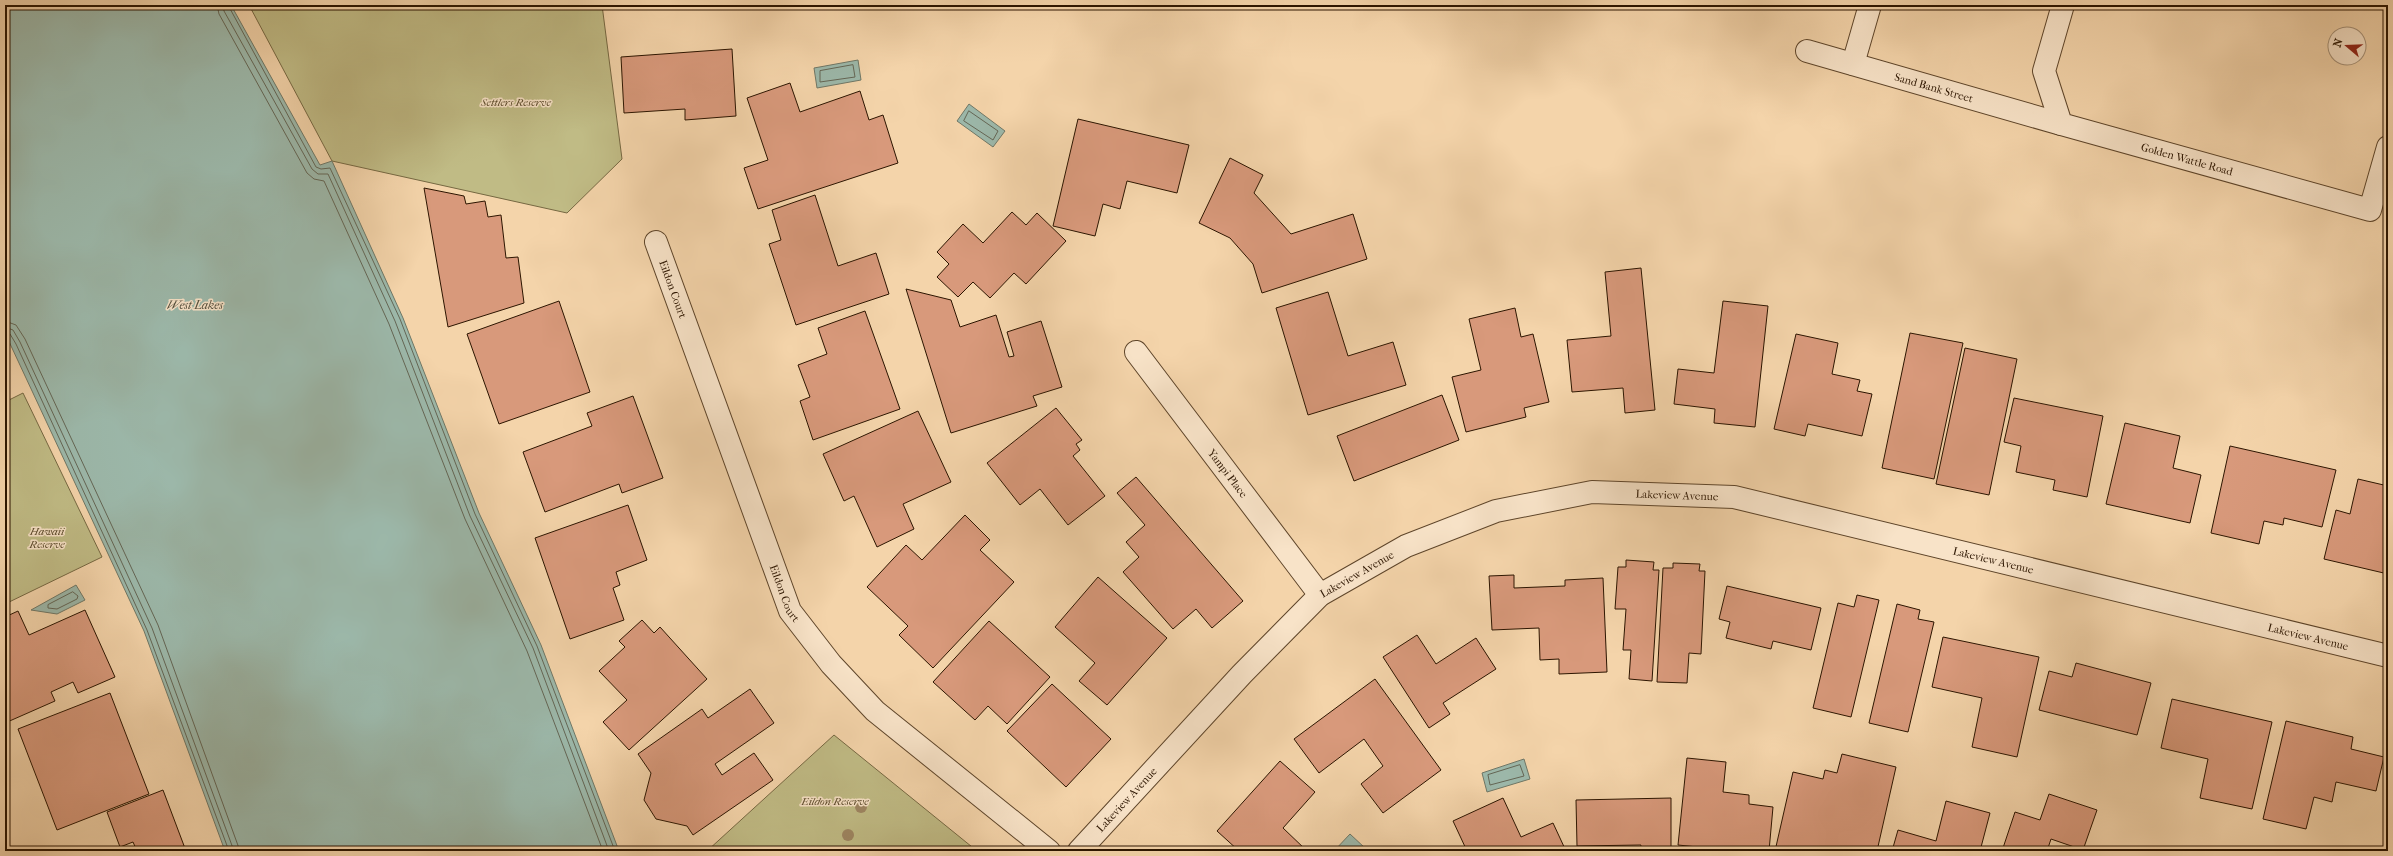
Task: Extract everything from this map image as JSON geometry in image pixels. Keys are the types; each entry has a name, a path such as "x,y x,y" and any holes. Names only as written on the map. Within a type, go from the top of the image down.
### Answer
{"street":[{"path":"1853,64 1870,5"},
{"path":"2062,124 2044,71 2063,5"},
{"name":"Sand Bank Street","path":"1807,51 2062,124"},
{"name":"Golden Wattle Road","path":"2062,124 2370,210 2388,147"},
{"name":"Eildon Court","path":"656,242 790,611 831,664 875,711 1049,851"},
{"name":"Yampi Place","path":"1136,352 1320,595"},
{"name":"Lakeview Avenue","path":"1079,851 1242,674 1320,595 1406,546 1496,511 1592,492 1734,497 2388,656"}],"green space":[{"name":"Settlers Reserve","path":"249,5 602,5 622,159 567,213 332,161"},
{"name":"Hawaii Reserve","path":"23,393 102,557 5,604 5,402"},
{"name":"Eildon Reserve","path":"834,735 977,851 707,851"}],"water":[{"name":"West Lakes","path":"5,5 231,5 320,165 332,161 403,318 479,513 541,645 619,851 225,851 144,631 5,333"},
{"path":"858,60 861,80 817,88 814,68"},
{"path":"969,104 1005,131 993,147 957,121"},
{"path":"76,585 85,600 57,614 31,610"},
{"path":"1524,759 1530,779 1487,792 1482,773"},
{"path":"1350,834 1365,848 1362,851 1334,851"}],"building":[{"path":"732,49 736,116 685,120 685,109 624,113 621,57"},
{"path":"790,83 800,112 860,91 869,120 883,115 898,163 758,209 744,168 768,160 747,98"},
{"path":"1078,119 1189,145 1177,193 1127,181 1120,209 1103,204 1095,236 1053,226"},
{"path":"1230,158 1263,175 1254,193 1291,234 1353,214 1367,259 1262,293 1253,264 1230,238 1199,223"},
{"path":"424,188 464,196 466,204 485,201 488,217 501,215 506,258 518,257 524,303 448,327"},
{"path":"815,195 838,266 876,253 889,294 796,325 769,244 781,240 772,210"},
{"path":"1012,212 1026,225 1037,213 1066,241 1026,284 1014,273 990,298 973,282 958,297 937,277 949,264 937,252 963,224 983,243"},
{"path":"1641,268 1655,410 1625,413 1623,388 1572,392 1567,340 1611,336 1605,272"},
{"path":"906,289 951,300 960,327 996,315 1009,357 1014,356 1007,332 1041,321 1062,387 1033,396 1037,406 951,433"},
{"path":"1328,292 1348,356 1393,342 1406,385 1308,415 1276,308"},
{"path":"559,301 590,392 499,424 467,334"},
{"path":"1723,301 1768,306 1755,427 1714,423 1715,409 1674,404 1678,369 1714,373"},
{"path":"1515,308 1521,337 1533,334 1549,402 1524,408 1526,417 1466,432 1452,377 1481,370 1469,319"},
{"path":"865,311 900,409 813,440 800,401 810,397 798,365 827,354 818,328"},
{"path":"1910,333 1963,343 1934,479 1882,468"},
{"path":"1796,334 1838,343 1832,374 1860,380 1857,391 1872,394 1862,436 1808,424 1805,436 1774,429"},
{"path":"1965,348 2017,359 1989,495 1936,484"},
{"path":"1442,395 1459,440 1354,481 1337,436"},
{"path":"633,396 663,478 622,493 619,484 545,512 523,452 592,426 587,413"},
{"path":"2014,398 2103,416 2087,497 2053,490 2055,480 2016,472 2021,446 2004,442"},
{"path":"1056,408 1082,440 1076,444 1080,450 1073,456 1105,496 1068,525 1040,489 1020,505 987,463"},
{"path":"918,411 951,482 903,504 914,529 877,547 854,496 844,501 823,454"},
{"path":"2125,423 2180,436 2173,468 2201,475 2190,523 2106,504"},
{"path":"2230,446 2336,470 2322,527 2284,518 2283,525 2264,521 2259,544 2211,533"},
{"path":"1136,477 1243,601 1212,628 1196,609 1173,629 1123,572 1139,557 1126,542 1145,525 1117,493"},
{"path":"2358,479 2388,486 2388,574 2324,559 2336,510 2350,514"},
{"path":"628,505 647,560 616,572 620,585 613,588 624,620 570,639 535,538"},
{"path":"965,515 990,540 980,550 1014,582 933,668 899,635 908,626 867,587 906,545 922,560"},
{"path":"1626,560 1654,562 1653,570 1659,570 1652,681 1629,679 1631,650 1623,650 1626,609 1615,609 1618,567 1626,567"},
{"path":"1673,563 1700,564 1699,571 1705,571 1701,654 1689,653 1687,683 1657,682 1663,568 1673,568"},
{"path":"1514,575 1514,588 1565,586 1565,580 1603,578 1607,672 1559,674 1559,659 1540,660 1539,628 1492,630 1489,576"},
{"path":"1098,577 1167,638 1107,705 1079,681 1095,663 1055,627"},
{"path":"1727,586 1821,608 1811,650 1773,641 1771,649 1726,638 1730,622 1719,619"},
{"path":"1857,595 1879,600 1851,717 1813,708 1838,603 1854,607"},
{"path":"1897,604 1920,610 1918,619 1934,622 1908,732 1869,723"},
{"path":"85,610 115,677 78,693 73,682 51,692 55,701 5,723 5,617 18,611 29,635"},
{"path":"642,620 654,633 660,627 707,679 629,750 603,722 627,700 599,671 625,647 619,641"},
{"path":"989,621 1050,677 1007,724 988,706 975,720 933,682"},
{"path":"1417,635 1436,664 1476,638 1496,669 1443,703 1450,714 1429,728 1383,657"},
{"path":"1943,637 2039,657 2017,757 1972,747 1982,698 1932,687"},
{"path":"2076,663 2151,683 2137,735 2039,710 2049,671 2072,677"},
{"path":"1375,679 1441,770 1383,813 1361,784 1383,766 1364,739 1319,773 1294,739"},
{"path":"1052,684 1111,739 1066,787 1007,731"},
{"path":"750,689 774,723 715,764 722,775 754,753 773,780 693,835 687,826 656,819 644,800 651,773 638,754 702,709 708,718"},
{"path":"110,693 149,794 57,830 18,729"},
{"path":"2172,699 2272,722 2252,809 2200,798 2208,759 2161,748"},
{"path":"2286,721 2353,737 2351,749 2384,757 2376,791 2336,782 2332,802 2314,797 2306,829 2263,819"},
{"path":"1842,754 1896,767 1877,851 1817,851 1808,849 1808,851 1775,851 1793,772 1823,779 1825,770 1837,773"},
{"path":"1687,758 1726,762 1723,792 1749,795 1749,804 1773,807 1769,851 1737,851 1678,845"},
{"path":"1280,761 1315,792 1283,828 1306,850 1239,851 1217,831"},
{"path":"163,790 186,851 137,851 133,842 120,847 107,812"},
{"path":"2049,794 2097,810 2083,850 2051,839 2047,851 2002,851 2015,812 2040,820"},
{"path":"1503,798 1521,837 1553,823 1566,851 1467,851 1453,821"},
{"path":"1671,798 1671,849 1640,850 1641,845 1577,846 1576,800"},
{"path":"1946,801 1990,813 1980,851 1892,851 1898,830 1936,841"}]}
